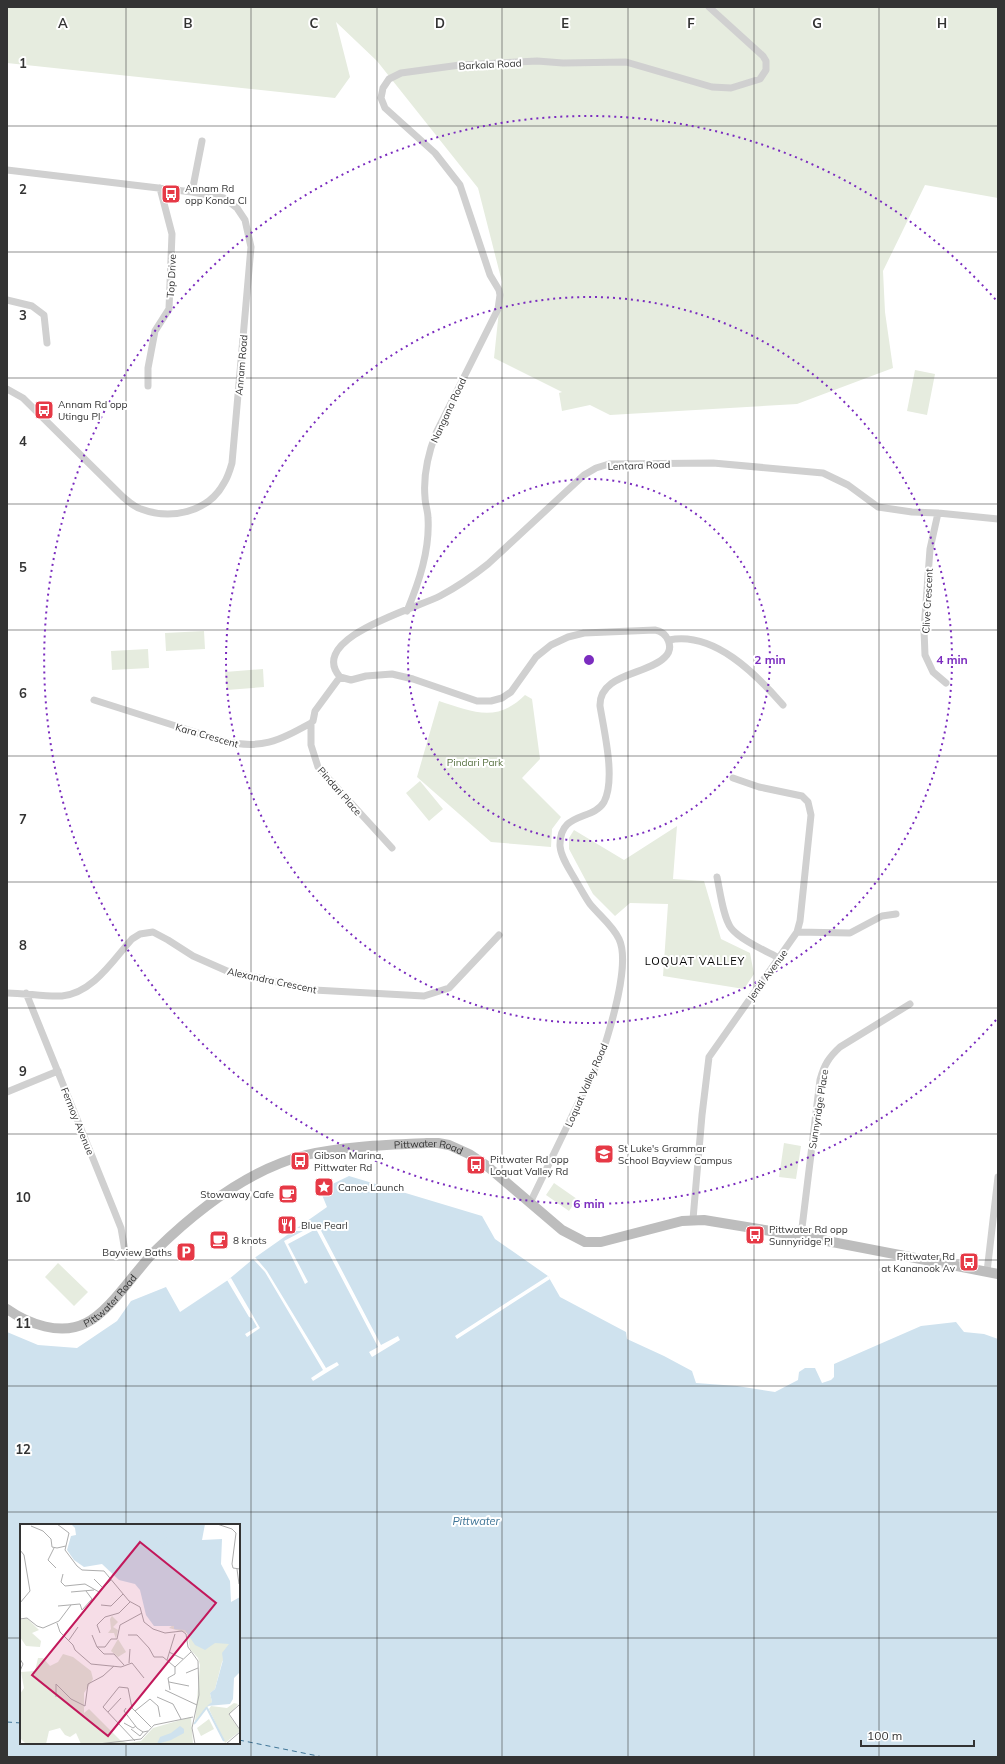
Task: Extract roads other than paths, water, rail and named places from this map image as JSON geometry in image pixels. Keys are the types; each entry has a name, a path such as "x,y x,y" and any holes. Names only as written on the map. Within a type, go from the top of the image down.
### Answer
{"main road":[{"name":"Pittwater Road","path":"7,1308 23,1318 41,1326 64,1329 87,1323 104,1309 157,1248 204,1208 253,1177 277,1165 307,1155 337,1150 438,1143 460,1149 487,1166 562,1230 585,1242 593,1243 609,1240 668,1224 693,1220 714,1220 998,1274"}],"street":[{"name":"Barkala Road","path":"498,309 500,295 499,290 490,275 460,185 435,153 385,108 381,98 385,83 394,75 401,73 460,65 538,61 563,63 626,62 716,88 735,88 760,79 766,70 766,61 763,56 709,7"},
{"path":"192,192 202,141"},
{"name":"Annam Road","path":"7,170 192,192 224,198 230,201 237,208 244,220 251,247 232,463 224,484 208,502 193,510 174,515 157,514 139,508 123,497 23,398 7,389"},
{"name":"Top Drive","path":"148,386 148,368 155,331 169,309 172,234 160,188"},
{"path":"7,300 32,306 44,315 47,343"},
{"name":"Nangana Road","path":"407,611 418,582 426,548 428,518 424,482 429,452 436,433 498,309"},
{"name":"Lentara Road","path":"340,677 334,670 333,660 340,646 368,626 439,597 472,576 488,564 584,475 596,468 608,464 713,463 823,473 848,485 878,506 912,512 998,519"},
{"name":"Clive Crescent","path":"938,513 930,549 924,630 925,655 933,672 946,683"},
{"path":"311,724 315,711 340,677 351,680 366,676 392,674 413,679 477,700 492,702 511,692 536,657 551,645 568,637 584,633 655,630 665,634 669,640 675,639 696,641 729,653 765,684 783,705"},
{"name":"Loquat Valley Road","path":"530,1203 602,1054 623,968 620,940 590,904 562,856 561,836 572,820 597,810 605,800 609,768 600,706 604,691 618,680 656,664 665,658 670,649 669,640"},
{"name":"Kara Crescent","path":"94,700 242,746 262,745 283,739 311,724"},
{"name":"Pindari Place","path":"311,724 311,745 318,767 392,848"},
{"name":"Jendi Avenue","path":"693,1220 702,1115 709,1057 797,932 800,921 810,815 808,802 802,796 759,787 733,778"},
{"path":"717,877 726,916 731,928 755,945 779,958"},
{"path":"797,932 850,933 882,916 896,914"},
{"name":"Alexandra Crescent","path":"7,993 61,996 75,994 90,986 132,939 140,934 153,932 193,956 227,971 239,974 314,990 424,996 449,988 499,935"},
{"name":"Fermoy Avenue","path":"26,993 116,1214 121,1228 125,1251"},
{"name":"Sunnyridge Place","path":"801,1236 820,1080 825,1064 831,1054 840,1047 910,1004"},
{"path":"7,1092 58,1071"},
{"path":"987,1272 998,1177"}],"water":[{"name":"Pittwater","path":"349,1176 482,1216 495,1239 548,1276 560,1297 626,1332 627,1339 692,1371 696,1383 737,1386 775,1392 798,1380 799,1372 805,1368 815,1368 822,1383 831,1380 834,1377 834,1364 921,1326 956,1322 964,1332 984,1334 998,1339 998,1757 7,1757 7,1332 38,1345 77,1348 117,1321 131,1301 166,1287 180,1312 228,1280 253,1259 327,1207 320,1190"}],"place":[{"name":"Annam Rd opp Konda Cl","path":"171,194"},
{"name":"Annam Rd opp Utingu Pl","path":"44,410"},
{"name":"St Luke's Grammar School Bayview Campus","path":"604,1154"},
{"name":"Gibson Marina, Pittwater Rd","path":"300,1161"},
{"name":"Pittwater Rd opp Loquat Valley Rd","path":"476,1165"},
{"name":"Canoe Launch","path":"324,1187"},
{"name":"Stowaway Cafe","path":"288,1194"},
{"name":"Blue Pearl","path":"287,1225"},
{"name":"Pittwater Rd opp Sunnyridge Pl","path":"755,1235"},
{"name":"8 knots","path":"219,1240"},
{"name":"Bayview Baths","path":"186,1252"},
{"name":"Pittwater Rd at Kananook Av","path":"969,1262"}],"district":[{"name":"LOQUAT VALLEY","path":"695,961"}],"park label":[{"name":"Pindari Park","path":"475,762"}]}
